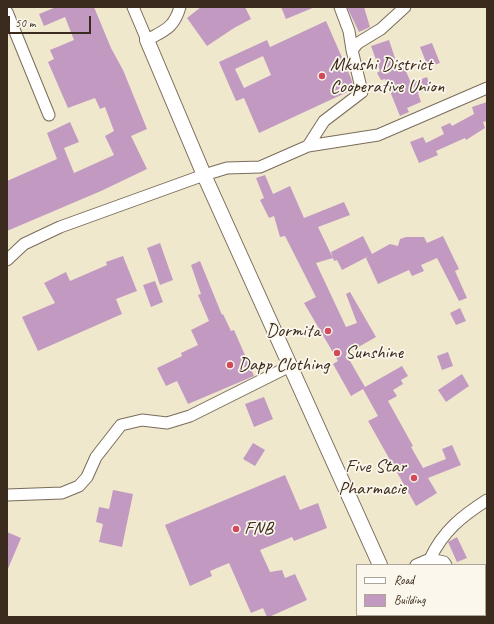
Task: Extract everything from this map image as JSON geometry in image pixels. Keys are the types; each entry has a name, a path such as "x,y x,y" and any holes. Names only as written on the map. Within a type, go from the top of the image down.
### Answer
{"main road":[{"path":"147,40 204,175 380,564"}],"street":[{"path":"133,7 147,40 168,28 176,20 180,7"},
{"path":"308,146 324,120 362,92 349,31 340,7"},
{"path":"352,50 358,43 381,29 405,7"},
{"path":"7,12 49,115"},
{"path":"7,260 24,244 60,227 204,175 227,168 260,167 308,146 378,135 487,88"},
{"path":"7,495 62,493 79,486 87,476 96,458 121,425 142,420 167,423 190,416 290,366"},
{"path":"430,559 437,544 447,530 463,515 487,500"},
{"path":"418,564 430,559 444,562 445,564"}],"building":[{"path":"56,7 94,7 111,48 123,70 147,129 131,136 147,169 101,191 7,231 7,181 57,159 47,133 70,122 79,142 64,148 74,173 114,155 105,136 114,131 105,107 100,109 95,98 68,108 48,62 54,59 50,50 74,40 65,17 44,26 39,14"},
{"path":"201,7 245,7 251,19 234,28 207,46 187,18"},
{"path":"281,7 315,7 286,19"},
{"path":"347,7 364,7 370,27 359,32"},
{"name":"Mkushi District Cooperative Union","path":"326,21 351,78 354,89 259,133 244,98 236,101 219,62 267,40 270,47","holes":["263,56 271,75 244,88 235,69"]},
{"path":"389,40 397,64 402,62 411,83 427,77 431,88 418,93 421,102 407,108 409,112 400,116 385,79 381,80 377,73 380,71 371,46"},
{"path":"432,43 440,63 428,67 420,47"},
{"path":"487,102 487,121 483,122 485,128 466,140 465,138 436,151 438,155 419,163 410,142 423,137 426,143 444,134 441,127 450,123 452,126 474,114 472,107"},
{"path":"265,175 273,194 290,186 304,218 344,202 350,215 318,227 333,258 316,263 346,327 357,323 346,294 350,292 376,337 346,354 365,387 402,366 408,376 401,380 403,384 393,390 397,396 388,401 413,446 411,447 423,468 446,459 442,449 452,445 461,465 428,478 437,493 416,506 368,421 378,416 363,389 351,396 333,364 338,361 304,303 316,297 285,236 280,237 274,216 269,218 260,200 264,198 256,178"},
{"path":"363,236 372,254 390,244 398,246 400,239 406,237 424,237 427,243 443,236 459,269 455,271 467,298 459,301 437,258 421,265 424,271 412,276 409,270 378,284 366,258 369,256 342,270 337,260 334,261 331,252"},
{"path":"160,243 173,280 160,285 147,248"},
{"path":"123,256 137,291 116,299 122,314 38,351 22,317 55,303 44,283 66,272 70,281 107,265 106,262"},
{"path":"200,261 222,315 223,314 231,331 234,330 254,376 188,404 177,381 166,386 157,368 182,356 181,353 198,345 191,330 209,321 198,295 201,294 191,265"},
{"path":"155,281 163,302 151,307 143,285"},
{"path":"460,308 466,321 456,325 450,313"},
{"path":"448,352 453,366 442,370 437,356"},
{"path":"462,374 469,386 446,402 438,390"},
{"path":"264,397 273,419 254,427 245,404"},
{"path":"253,443 265,450 255,466 243,459"},
{"path":"285,475 300,510 318,503 327,528 294,541 292,537 260,550 270,572 282,570 285,578 295,574 307,600 269,617 267,617 263,608 251,613 229,563 210,571 212,576 190,586 165,525"},
{"path":"113,490 133,494 122,547 99,542 103,524 96,522 99,507 109,509"},
{"path":"7,532 21,538 7,571"},
{"path":"457,537 467,558 457,562 448,542"}],"place":[{"name":"Mkushi District Cooperative Union","path":"322,76"},
{"name":"Dormita","path":"328,331"},
{"name":"Sunshine","path":"337,353"},
{"name":"Dapp Clothing","path":"230,365"},
{"name":"Five Star Pharmacie","path":"414,478"},
{"name":"FNB","path":"236,529"}]}
